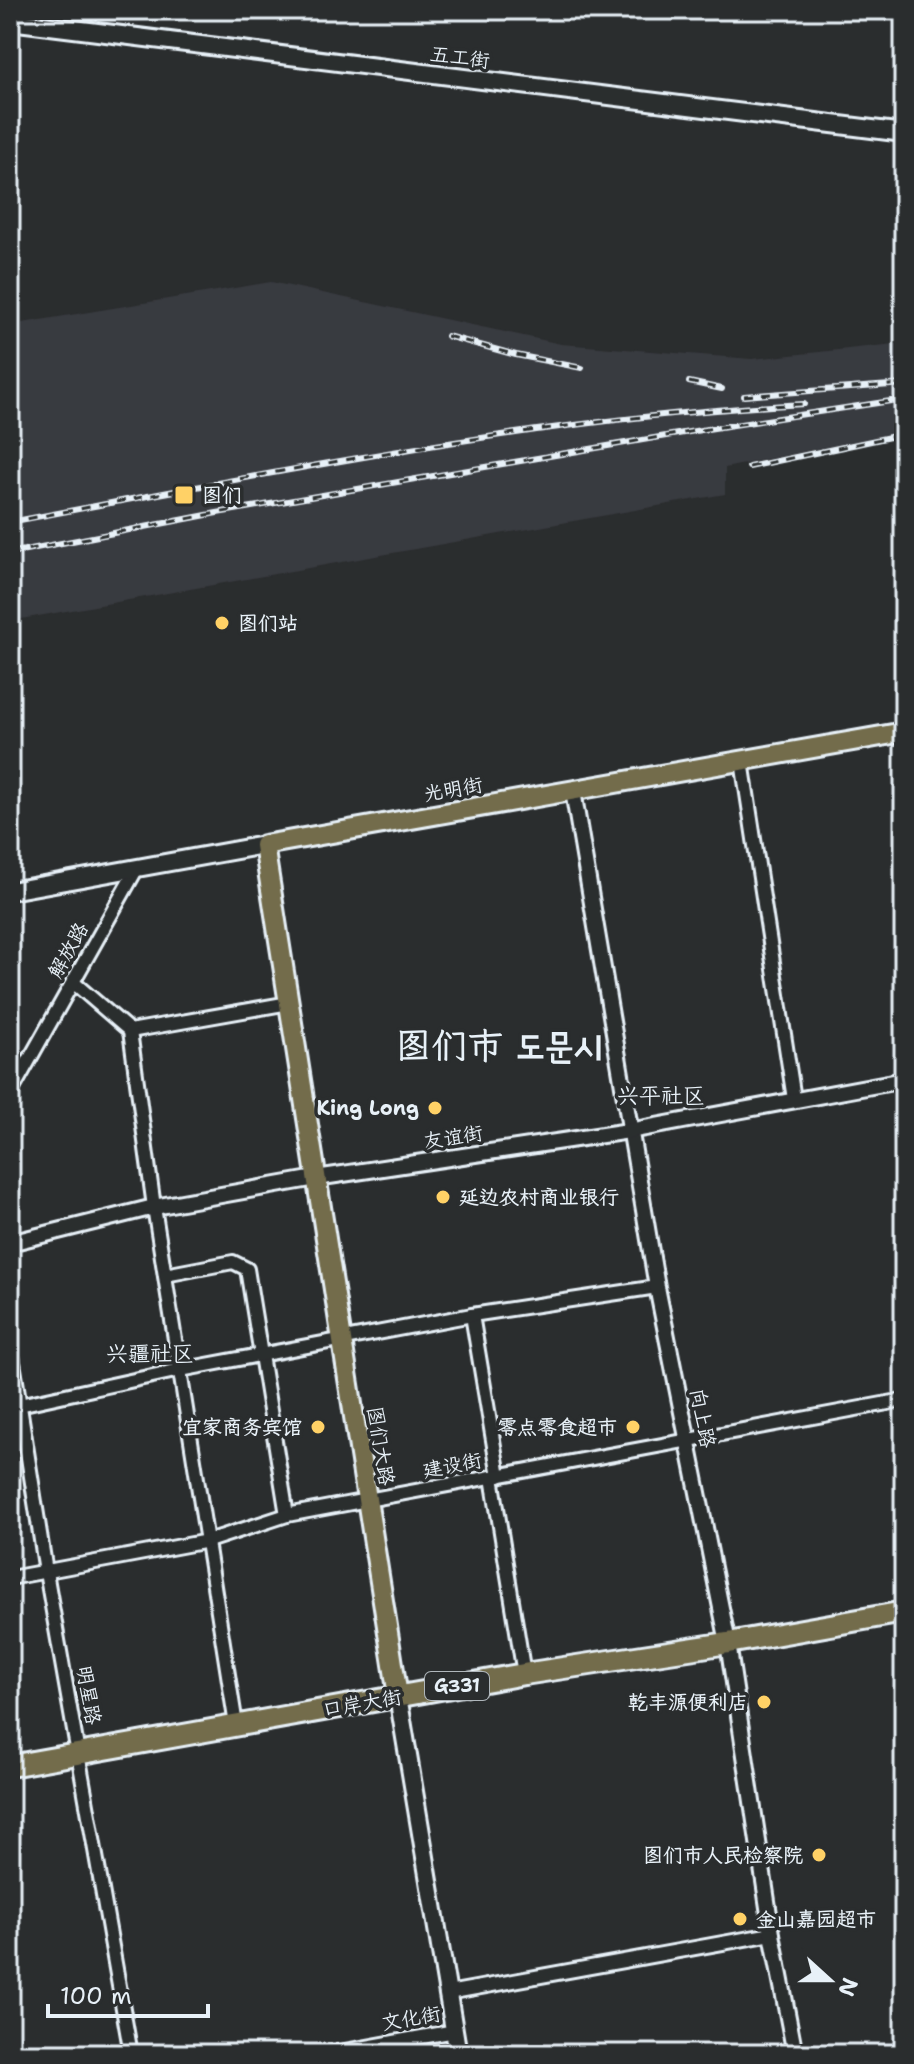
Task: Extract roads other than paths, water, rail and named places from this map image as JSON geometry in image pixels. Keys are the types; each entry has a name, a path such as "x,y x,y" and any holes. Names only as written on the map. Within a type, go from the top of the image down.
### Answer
{"highway":[{"name":"口岸大街","path":"10,1766 524,1674 904,1612"}],"main road":[{"name":"五工街","path":"10,21 904,133"},
{"name":"光明街","path":"10,891 904,732"},
{"name":"图们大路","path":"264,845 398,1696 458,2054"}],"street":[{"path":"742,761 794,1099"},
{"name":"向上路","path":"573,791 657,1287 728,1643 772,1934 795,2054"},
{"name":"解放路","path":"10,1094 137,868"},
{"path":"73,982 130,1031 154,1207 236,1725"},
{"path":"130,1031 289,1003"},
{"name":"友谊街","path":"10,1243 154,1207 316,1178 629,1131 904,1080"},
{"path":"165,1275 233,1262 247,1269 287,1515"},
{"path":"15,1406 180,1370 472,1315 657,1287"},
{"path":"472,1315 524,1674"},
{"name":"明星路","path":"10,1343 15,1406 131,2054"},
{"name":"建设街","path":"10,1578 208,1541 287,1515 904,1400"},
{"path":"448,1993 772,1934"},
{"name":"文化街","path":"328,2054 455,2031"}],"railway":[{"path":"447,336 516,355 582,368"},
{"path":"689,382 722,389"},
{"path":"744,396 904,384"},
{"path":"10,553 217,513 701,430 904,399"},
{"path":"10,522 306,467 504,435 604,421 804,404"},
{"path":"749,467 904,434"}],"place":[{"name":"图们","path":"184,495"},
{"name":"图们站","path":"222,623"},
{"name":"King Long","path":"435,1108"},
{"name":"延边农村商业银行","path":"443,1197"},
{"name":"宜家商务宾馆","path":"318,1427"},
{"name":"零点零食超市","path":"633,1427"},
{"name":"乾丰源便利店","path":"764,1702"},
{"name":"图们市人民检察院","path":"819,1855"},
{"name":"金山嘉园超市","path":"740,1919"}],"district":[{"name":"图们市 도문시","path":"499,1045"},
{"name":"兴平社区","path":"661,1095"},
{"name":"兴疆社区","path":"150,1353"}]}
